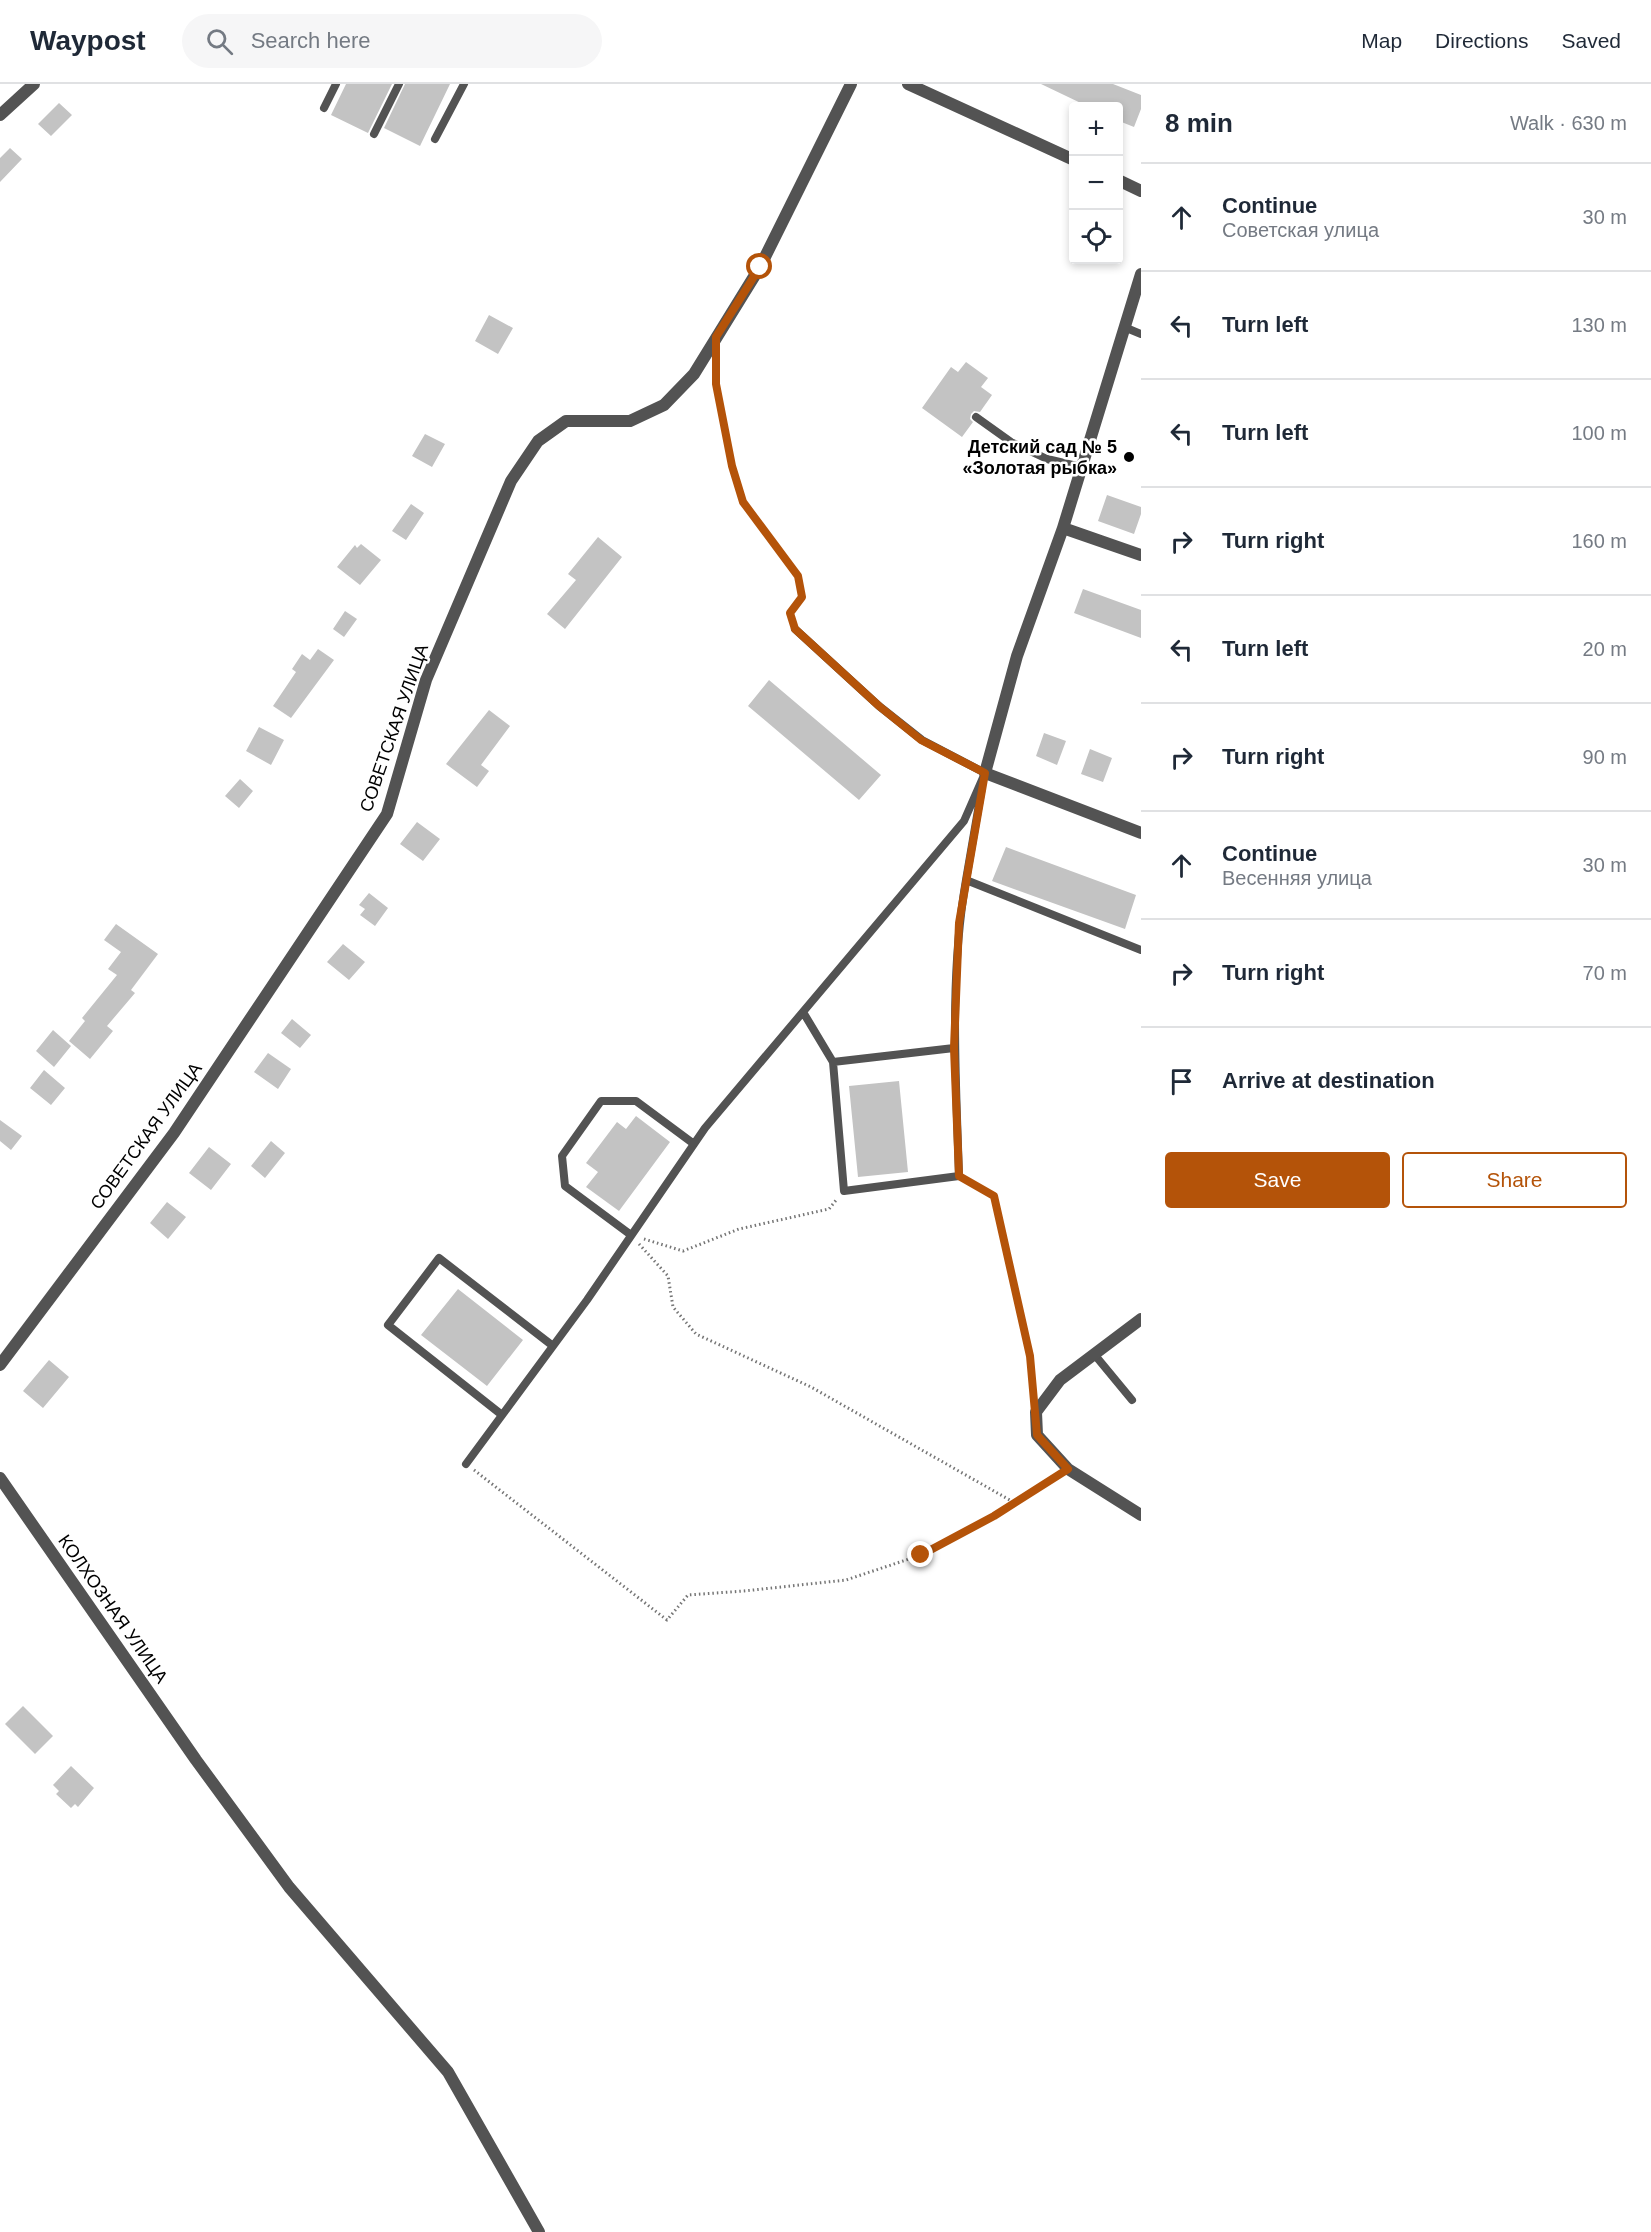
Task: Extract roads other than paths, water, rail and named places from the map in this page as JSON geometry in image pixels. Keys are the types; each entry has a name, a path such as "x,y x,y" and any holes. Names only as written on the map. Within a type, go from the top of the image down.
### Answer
{"street":[{"path":"0,115 34,84"},
{"name":"СОВЕТСКАЯ УЛИЦА","path":"0,1365 174,1133 387,814 426,680 511,481 538,441 566,421 630,421 664,405 694,374 760,267 851,84"},
{"path":"908,84 1069,158"},
{"path":"1123,182 1141,190"},
{"path":"1141,274 1063,528 1017,656 985,773 1141,833"},
{"path":"1063,528 1141,555"},
{"path":"1141,1319 1060,1380 1036,1412 1037,1435 1068,1469 1141,1515"},
{"name":"КОЛХОЗНАЯ УЛИЦА","path":"0,1478 196,1760 289,1887 448,2072 539,2232"}],"lane":[{"path":"324,108 336,84"},
{"path":"374,134 399,84"},
{"path":"435,139 464,84"},
{"path":"1124,327 1141,334"},
{"path":"976,417 1011,442 1047,459 1081,467"},
{"path":"795,629 879,706 921,740 985,773"},
{"path":"803,1012 833,1062 844,1191 959,1176 954,1048 959,923 985,773"},
{"path":"466,1464 553,1346 694,1144 964,821 985,773"},
{"path":"966,880 1141,950"},
{"path":"833,1062 954,1048"},
{"path":"631,1235 565,1186 562,1156 601,1101 636,1101 694,1144"},
{"path":"502,1415 388,1325 439,1258 553,1346"},
{"path":"1094,1354 1132,1400"}],"place":[{"name":"Детский сад № 5 «Золотая рыбка»","path":"1129,457"}]}
